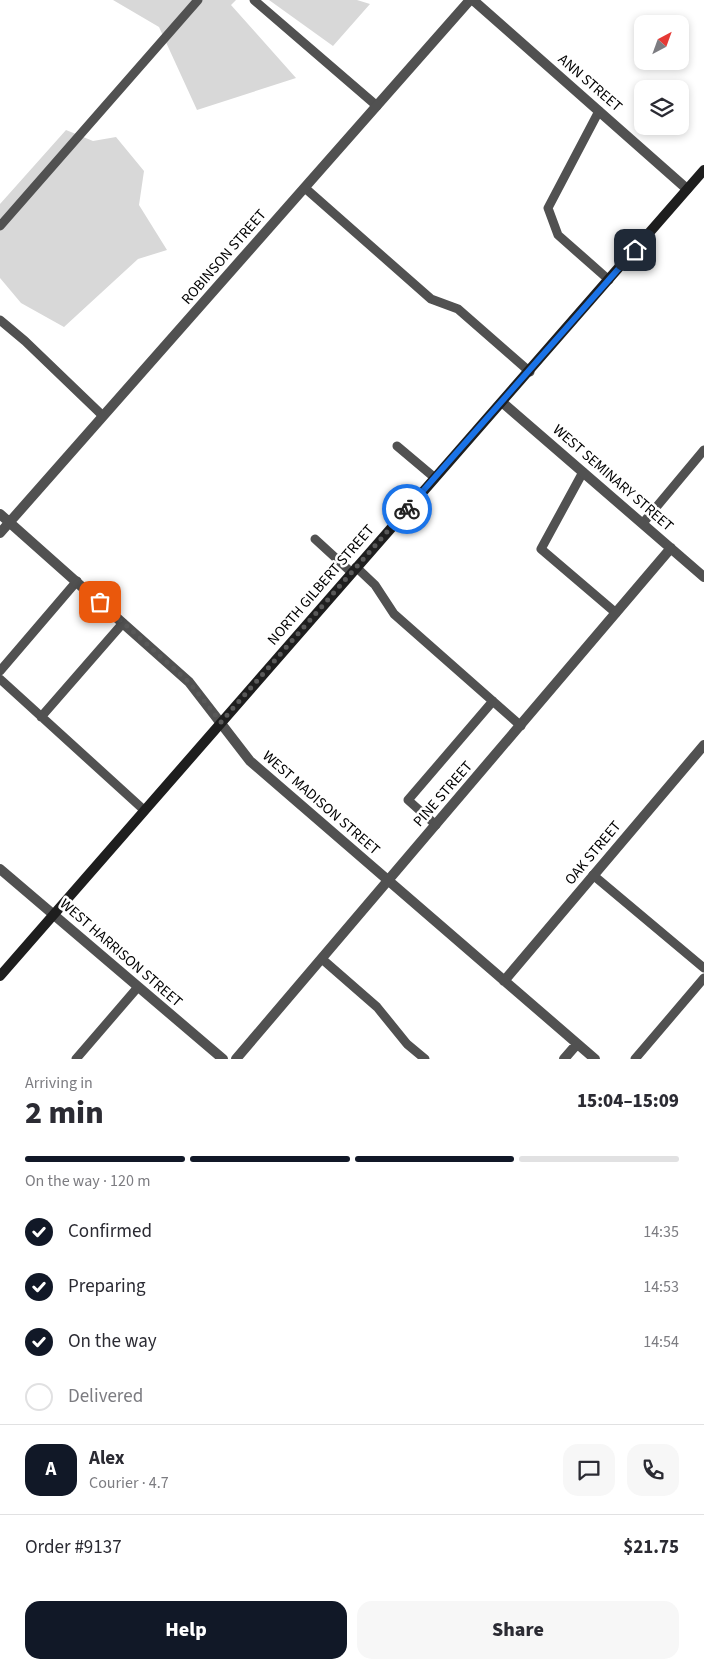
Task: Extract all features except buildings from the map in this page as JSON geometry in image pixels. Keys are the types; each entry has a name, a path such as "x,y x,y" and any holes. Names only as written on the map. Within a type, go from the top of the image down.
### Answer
{"main road":[{"name":"NORTH GILBERT STREET","path":"0,976 354,570 530,372 687,189 702,176"}],"street":[{"name":"ROBINSON STREET","path":"0,533 471,0"},
{"name":"ANN STREET","path":"471,0 687,189"},
{"name":"WEST SEMINARY STREET","path":"503,402 704,577"},
{"name":"WEST MADISON STREET","path":"0,514 189,682 250,761 595,1059"},
{"name":"PINE STREET","path":"236,1059 671,548"},
{"name":"OAK STREET","path":"504,981 704,745"},
{"name":"WEST HARRISON STREET","path":"0,869 223,1059"},
{"path":"564,1059 577,1044"}],"lane":[{"path":"0,226 198,0"},
{"path":"254,0 377,106"},
{"path":"599,111 548,208 558,235 609,280"},
{"path":"305,188 431,298 458,309 530,372"},
{"path":"0,320 26,341 103,416"},
{"path":"397,446 435,478"},
{"path":"642,523 704,450"},
{"path":"583,472 541,549 616,614"},
{"path":"315,539 375,585 394,614 521,726"},
{"path":"0,671 77,581"},
{"path":"41,717 123,623"},
{"path":"0,679 144,810"},
{"path":"436,825 408,800 493,700"},
{"path":"593,875 704,968"},
{"path":"322,959 377,1007 406,1044 424,1059"},
{"path":"634,1059 704,978"},
{"path":"76,1059 138,987"}],"shaded area":[{"path":"113,0 236,0 231,5 296,78 197,110 159,27"},
{"path":"269,0 357,0 370,4 333,46"},
{"path":"66,130 93,141 116,137 144,171 139,205 167,250 138,259 64,327 21,303 0,278 0,204"}],"way so far":[{"path":"100,602 189,682 221,722 407,509"}],"route":[{"path":"407,509 635,250"}]}
